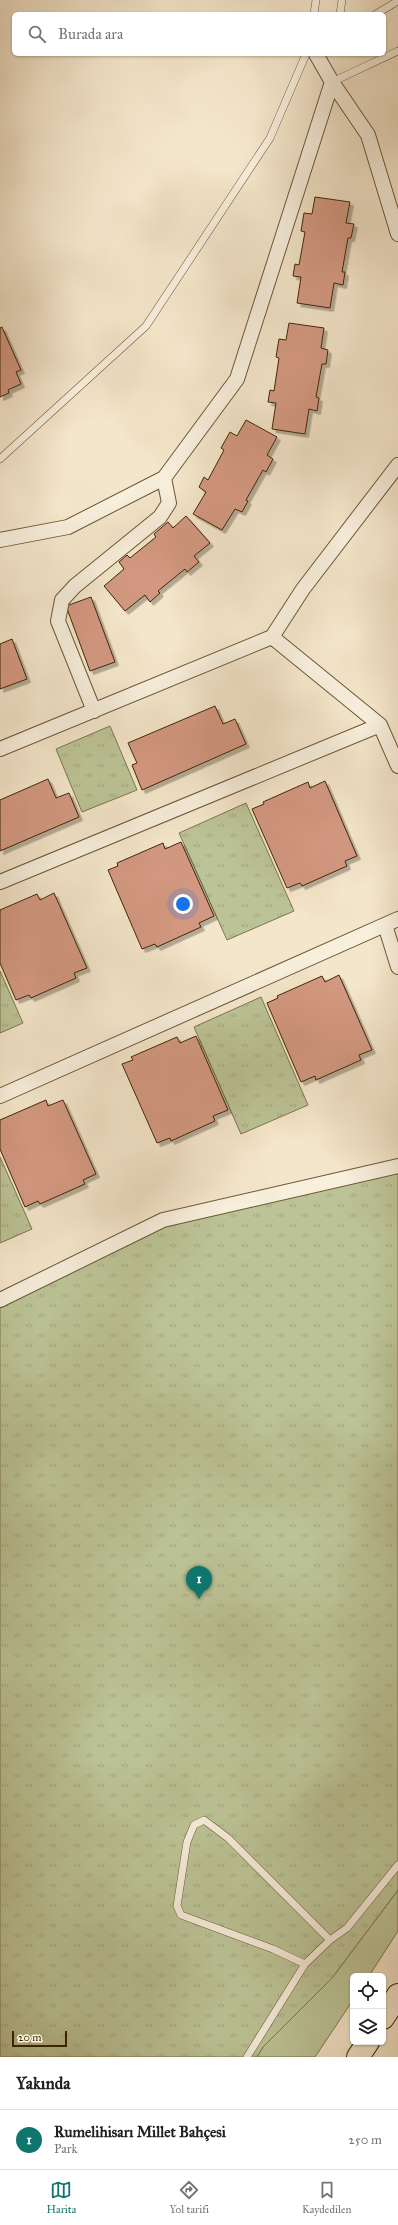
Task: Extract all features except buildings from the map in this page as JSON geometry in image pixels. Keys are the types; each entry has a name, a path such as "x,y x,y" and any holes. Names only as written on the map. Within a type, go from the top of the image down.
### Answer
{"main road":[{"path":"386,2013 398,1995"},
{"path":"358,2057 366,2045"}],"street":[{"path":"317,56 332,82 368,135 398,234"},
{"path":"0,540 68,527 164,478 237,379 332,82"},
{"path":"0,749 272,637 303,589 398,465"},
{"path":"94,711 58,621 62,600 75,586 160,518 169,503 164,478"},
{"path":"272,637 380,724 398,766"},
{"path":"0,882 380,724"},
{"path":"0,1096 392,922 398,966"},
{"path":"0,1300 163,1220 398,1166"}],"lane":[{"path":"314,12 316,0"},
{"path":"340,12 342,0"},
{"path":"379,12 398,1"},
{"path":"332,82 398,51"},
{"path":"0,459 146,326 270,138 305,56"},
{"path":"305,1964 273,1949 180,1915 176,1906 187,1842 194,1825 204,1820 228,1838 330,1940"},
{"path":"247,2057 305,1964 330,1940 347,1928 398,1865"}],"green space":[{"path":"110,726 137,790 82,812 56,749"},
{"path":"246,803 294,911 227,940 179,833"},
{"path":"0,971 23,1023 0,1033"},
{"path":"261,997 308,1105 241,1134 194,1027"},
{"path":"0,1157 32,1229 0,1243"},
{"path":"398,1173 398,1890 332,1978 263,2047 257,2057 0,2057 0,1307 172,1223"},
{"path":"398,1890 398,1931 371,1973 350,1973 350,2004 315,2057 257,2057 263,2047 332,1978"}],"place":[{"name":"Rumelihisarı Millet Bahçesi","path":"199,1599"}]}
